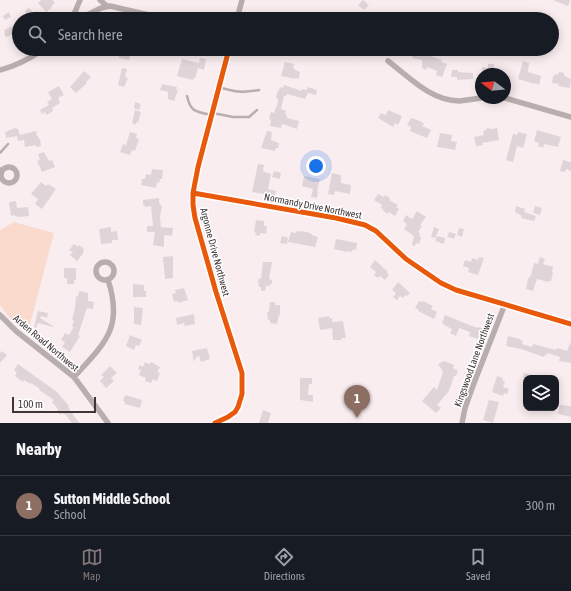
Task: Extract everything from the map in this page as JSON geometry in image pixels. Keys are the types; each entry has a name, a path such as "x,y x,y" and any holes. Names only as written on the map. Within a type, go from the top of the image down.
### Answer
{"street":[{"path":"75,12 80,0"},
{"path":"100,0 107,6 134,12"},
{"path":"239,12 242,0"},
{"path":"91,12 107,6"},
{"path":"0,70 33,56"},
{"name":"Argonne Drive Northwest","path":"215,423 228,418 238,407 242,394 242,373 216,292 195,218 193,193 198,167 227,56"},
{"path":"388,61 424,90 432,94 451,100 475,99"},
{"path":"511,100 571,117"},
{"name":"Normandy Drive Northwest","path":"193,193 336,218 365,225 376,231 406,259 442,283 456,290 571,324"},
{"path":"74,377 101,347 110,331 114,310 112,291 108,280"},
{"name":"Kingswood Lane Northwest","path":"462,423 474,383 505,304"},
{"name":"Arden Road Northwest","path":"0,315 16,331 74,377 108,423"}],"lane":[{"path":"219,87 233,92 246,93 259,90"},
{"path":"187,96 189,106 192,109 212,114 233,117 250,117 258,110"},
{"path":"0,153 8,144"}],"shaded area":[{"path":"14,222 54,233 28,332 12,321 0,305 0,230"}],"building":[{"path":"41,0 52,0 55,2 46,12 38,3"},
{"path":"363,0 369,5 364,10 358,5"},
{"path":"553,0 570,0 568,6"},
{"path":"28,8 33,12 26,12"},
{"path":"9,12 11,17 5,20 3,16"},
{"path":"12,26 12,34 7,37 5,36 4,30"},
{"path":"119,56 130,56 129,60 119,58"},
{"path":"413,56 430,56 442,60 441,62 447,64 442,77 436,75 437,71 427,67 426,70 422,68 422,60 412,58"},
{"path":"200,58 206,59 204,70 198,68 193,80 177,76 182,59 199,63"},
{"path":"523,61 529,63 528,72 541,76 539,85 518,79"},
{"path":"285,62 294,64 293,68 300,72 299,79 281,76"},
{"path":"488,64 494,64 494,68 488,68"},
{"path":"122,68 127,69 125,77 128,78 124,87 118,85"},
{"path":"452,70 473,73 473,79 457,80 457,77 451,77"},
{"path":"84,71 91,77 76,93 70,87"},
{"path":"559,72 564,73 564,76 571,79 570,88 558,86 559,84 552,83 553,76 555,74 558,75"},
{"path":"162,84 177,87 176,90 178,90 174,101 168,99 168,92 160,90"},
{"path":"284,85 302,91 302,89 307,90 308,87 317,90 316,95 308,93 305,99 287,94 284,96 281,109 286,111 285,114 287,115 287,118 299,121 297,129 282,124 281,128 270,126 271,120 269,119 271,112 274,113 278,102 278,99 276,98 277,93 280,87 283,88"},
{"path":"59,86 64,95 58,98 60,103 52,108 53,111 47,115 45,112 42,114 40,110 49,105 47,102 52,99 48,92"},
{"path":"135,102 141,104 139,110 134,108"},
{"path":"135,110 141,112 136,125 132,123"},
{"path":"388,110 402,116 398,125 395,123 393,127 378,118 381,113 386,115"},
{"path":"411,118 420,121 424,124 422,126 431,130 427,138 410,131 411,127 407,125"},
{"path":"15,128 18,129 20,135 36,131 37,136 40,139 41,146 36,147 36,145 25,147 24,140 18,141 17,136 6,138 5,132"},
{"path":"487,128 497,128 499,140 482,143 483,145 476,146 474,137 484,135 483,131"},
{"path":"537,130 561,137 558,147 544,144 543,148 538,146 539,143 534,141"},
{"path":"267,131 272,132 271,140 279,143 278,148 276,148 275,151 261,148"},
{"path":"130,132 137,134 136,138 139,139 135,151 132,150 130,155 120,152 123,144 126,145"},
{"path":"518,132 527,134 523,148 517,146 513,162 506,160 513,134 517,135"},
{"path":"440,133 452,135 451,141 457,142 455,150 437,147"},
{"path":"44,152 49,161 52,160 55,167 42,172 37,161 40,160 38,154"},
{"path":"563,160 571,162 571,171 566,169 565,172 560,171"},
{"path":"258,164 264,165 263,171 271,174 268,189 276,191 275,196 252,192"},
{"path":"152,169 163,170 162,179 160,179 159,183 157,182 156,188 141,185 142,179 145,179 146,174 151,175"},
{"path":"274,171 281,173 280,179 272,177"},
{"path":"332,173 341,175 341,183 351,185 350,194 335,191 334,195 328,194"},
{"path":"304,176 320,179 317,198 311,197 313,189 302,186"},
{"path":"41,182 46,186 48,184 56,189 42,209 35,204 38,199 31,194"},
{"path":"378,194 384,197 385,195 390,198 389,200 398,205 396,207 399,209 395,216 389,212 388,214 383,211 384,210 381,208 382,205 374,200"},
{"path":"159,198 159,203 162,206 160,217 161,227 173,228 172,236 164,235 164,247 153,245 155,232 147,232 147,226 153,226 151,206 145,207 143,205 143,200"},
{"path":"16,201 17,208 28,207 29,216 11,216 9,202"},
{"path":"516,206 525,209 524,212 536,216 534,221 521,218 522,216 515,212"},
{"path":"535,206 542,208 540,215 533,213"},
{"path":"417,211 426,217 420,225 422,226 418,232 420,233 419,236 421,237 419,244 416,243 415,246 412,245 414,236 404,229 407,224 403,221 406,215 412,219"},
{"path":"256,220 264,221 264,226 267,226 266,234 260,233 260,236 255,235"},
{"path":"111,227 111,232 117,231 118,240 112,240 112,243 101,244 99,229"},
{"path":"434,227 439,229 435,238 431,237"},
{"path":"459,228 464,229 462,237 457,235"},
{"path":"297,231 307,232 318,237 315,247 288,242 291,232 296,233"},
{"path":"449,232 456,234 454,239 447,237"},
{"path":"282,236 288,238 287,244 280,243"},
{"path":"437,236 445,238 444,244 435,241"},
{"path":"336,239 357,243 356,250 353,249 352,252 347,252 334,249"},
{"path":"74,244 78,247 79,245 84,249 84,252 77,261 70,255 73,252 69,250"},
{"path":"173,256 173,278 165,279 163,257"},
{"path":"479,257 484,258 478,275 468,272 469,268 463,266 465,260 471,262 472,258 478,260"},
{"path":"540,257 545,259 543,264 553,267 551,281 548,282 537,279 533,291 526,289 528,278 531,275 534,263 538,264"},
{"path":"375,260 388,272 387,273 389,275 385,280 380,276 378,278 374,275 376,272 370,267"},
{"path":"263,262 272,262 269,279 272,280 272,284 270,284 270,286 266,286 265,291 261,291 261,287 259,287 258,283 259,278 261,279"},
{"path":"64,268 76,268 76,280 74,280 74,284 67,284 67,278 64,278"},
{"path":"398,282 410,293 407,296 405,295 403,298 400,296 397,300 393,297 396,293 392,290"},
{"path":"133,284 144,285 146,297 133,297"},
{"path":"184,288 188,300 179,303 178,301 174,302 172,294 176,293 175,290"},
{"path":"79,291 88,293 88,301 94,302 93,309 87,308 78,335 80,336 70,352 62,347 65,342 61,340 65,333 69,335 74,327 72,327 74,320 72,320 76,296 78,297"},
{"path":"419,301 423,301 433,306 431,309 437,312 434,319 415,308"},
{"path":"270,302 275,302 275,305 280,305 280,315 277,324 270,323 270,320 268,320 267,312 269,312"},
{"path":"134,307 143,308 141,325 134,324"},
{"path":"38,311 48,313 47,318 41,316 40,318 53,327 38,323 36,328 34,327"},
{"path":"194,314 195,324 185,326 184,323 177,325 176,318"},
{"path":"445,315 472,326 485,329 482,338 478,337 478,339 469,336 470,332 459,328 456,336 450,333 452,329 442,323"},
{"path":"329,316 329,318 332,318 332,322 343,321 346,338 341,338 342,340 333,340 332,328 320,330 318,318"},
{"path":"130,335 142,340 139,346 136,345 134,350 126,346"},
{"path":"508,336 520,339 523,341 522,344 532,347 533,344 556,350 557,348 567,351 571,343 571,363 559,361 560,357 547,353 544,357 521,349 506,346"},
{"path":"207,348 210,359 201,362 199,356 196,357 194,362 192,351"},
{"path":"2,351 7,355 0,363 0,353"},
{"path":"444,361 454,365 453,368 458,371 456,376 454,376 449,391 437,405 441,408 436,413 422,401 434,387 437,390 443,372 438,364"},
{"path":"145,362 149,364 151,362 160,367 157,372 160,373 157,381 153,379 151,383 145,381 146,378 139,375 141,370 138,369 140,365 143,367"},
{"path":"18,364 57,392 69,406 68,407 79,423 72,423 63,413 60,415 57,410 58,409 52,402 54,400 31,383 30,384 24,380 23,382 15,376 17,373 14,370"},
{"path":"110,366 117,373 111,378 114,381 106,388 100,381 104,377 101,375"},
{"path":"497,376 503,378 502,380 505,381 503,387 509,389 507,394 504,393 503,396 492,392"},
{"path":"300,378 312,378 312,384 309,384 308,395 313,395 313,402 300,400"},
{"path":"125,395 142,400 140,408 125,404 123,401"},
{"path":"489,400 499,402 493,423 483,420"},
{"path":"560,405 571,406 571,417 558,414"},
{"path":"263,410 271,413 268,423 259,423"}],"cycle path":[{"path":"215,423 228,417 235,412 238,407 242,394 242,373 216,292 195,218 193,193 198,167 227,56"},
{"path":"193,193 336,218 365,225 376,231 406,259 441,283 456,290 571,324"}],"place":[{"name":"Sutton Middle School","path":"357,418"}]}
